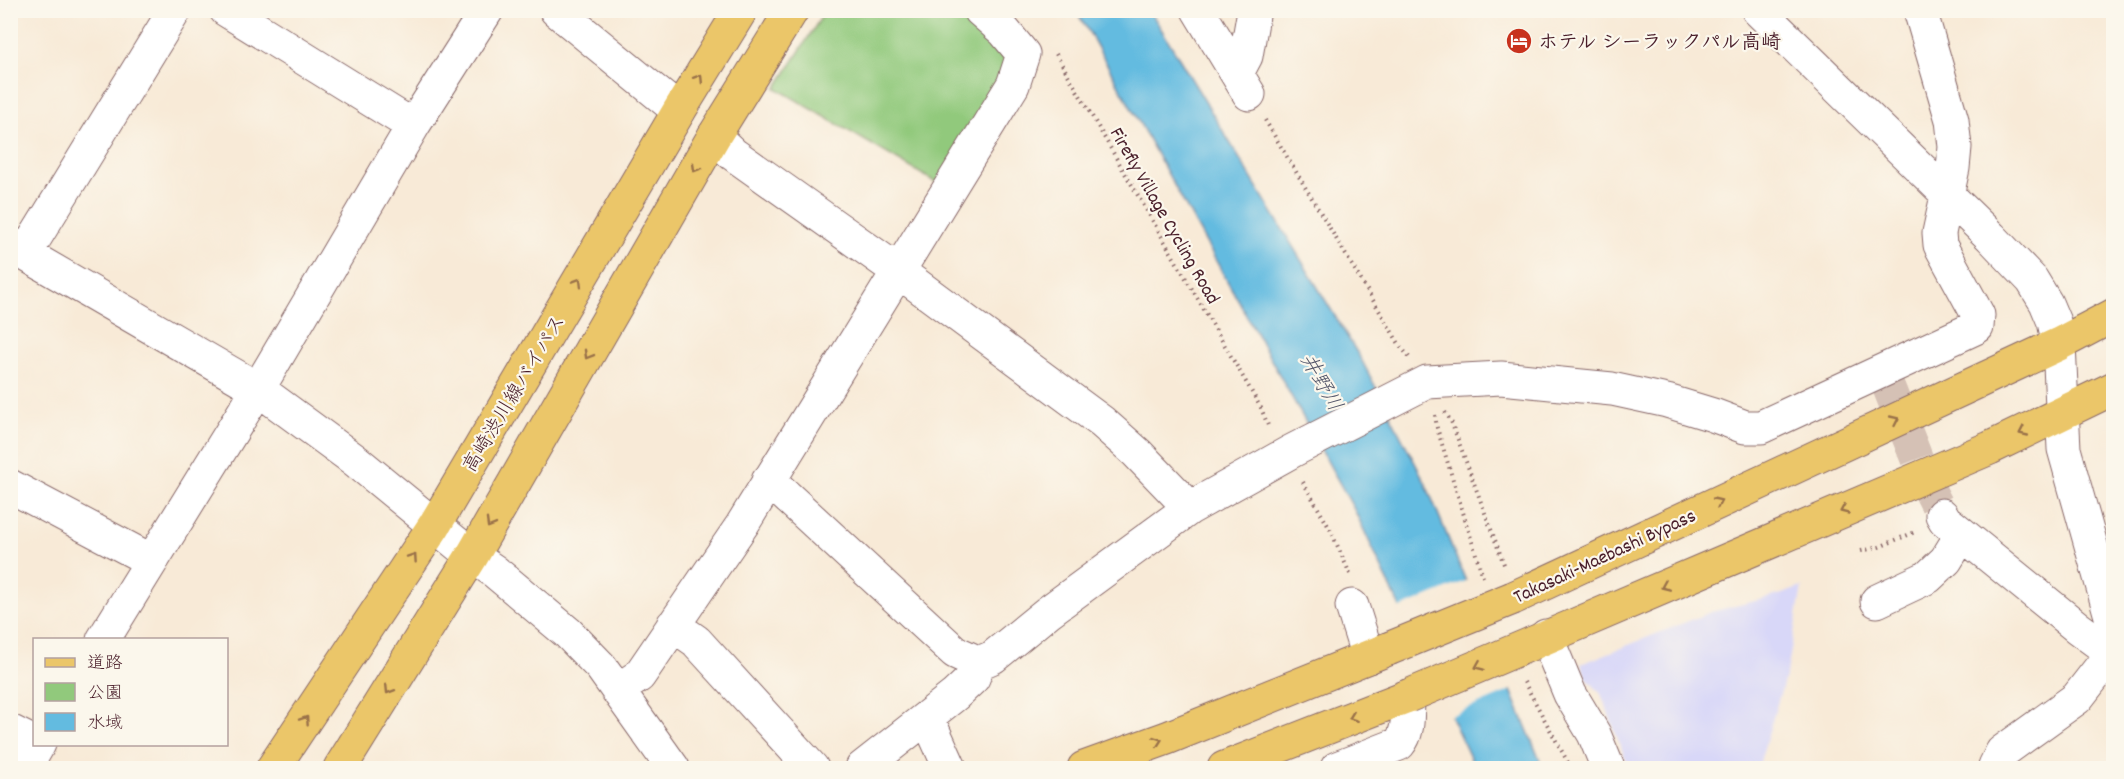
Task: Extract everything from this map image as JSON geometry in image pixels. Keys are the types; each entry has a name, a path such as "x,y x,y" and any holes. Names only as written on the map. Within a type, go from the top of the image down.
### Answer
{"main road":[{"name":"高崎渋川線バイパス","path":"273,768 434,526 741,10"},
{"path":"340,768 472,556 714,136 792,10"},
{"name":"Takasaki-Maebashi Bypass","path":"1084,768 1167,738 1378,653 1510,584 2059,344 2114,315"},
{"path":"1224,768 1408,696 1990,448 2114,388"}],"street":[{"path":"175,10 18,248 258,388 356,461 568,633 601,667 673,768"},
{"path":"226,10 413,126"},
{"path":"104,638 258,388 413,126 487,10"},
{"path":"556,10 679,111"},
{"path":"618,690 639,676 742,525 1012,85 1023,54 1004,31 980,10"},
{"path":"1198,10 1243,83"},
{"path":"1243,83 1254,10"},
{"path":"1758,10 1991,237 2032,280 2054,322 2059,344 2064,449 2113,641 2077,698 2002,752 1995,766 1997,768"},
{"path":"862,768 973,678 979,663 993,657 1048,612 1190,508 1414,374 1427,382 1501,378 1602,388 1667,402 1713,415 1744,427 1761,427 1885,376 1977,327 1978,315 1940,245 1939,233 1955,147 1953,120 1920,10"},
{"path":"714,136 733,154 898,270 1102,422 1137,453 1190,508"},
{"path":"768,481 955,652 979,663"},
{"path":"10,486 150,560"},
{"path":"1941,526 2078,628 2113,641"},
{"path":"1877,601 1928,577 1946,560 1941,526"},
{"path":"1352,606 1378,653"},
{"path":"673,625 696,641 812,768"},
{"path":"1539,640 1594,734 1608,768"},
{"path":"1337,768 1399,744 1404,738 1408,696"},
{"path":"927,717 950,768"}],"path":[{"name":"Firefly Village Cycling Road","path":"1052,48 1287,451 1330,529 1357,592 1352,606"},
{"path":"1243,83 1401,347 1414,374"},
{"path":"1451,421 1510,584"},
{"path":"1861,551 1879,548 1941,526"}],"shaded area":[{"path":"1802,587 1788,667 1758,768 1629,768 1601,694 1586,677 1581,664 1711,612"}],"green space":[{"path":"825,11 957,11 1009,57 1002,82 940,185 776,88"}],"water":[{"name":"井野川","path":"1076,11 1150,11 1163,32 1361,359 1425,482 1543,768 1475,768 1355,511"}],"pier":[{"path":"1468,580 1514,689 1448,717 1398,609"}],"tunnel":[{"path":"1887,383 1927,485 1942,515"}],"place":[{"name":"ホテル シーラックパル高崎","path":"1519,41"}]}
